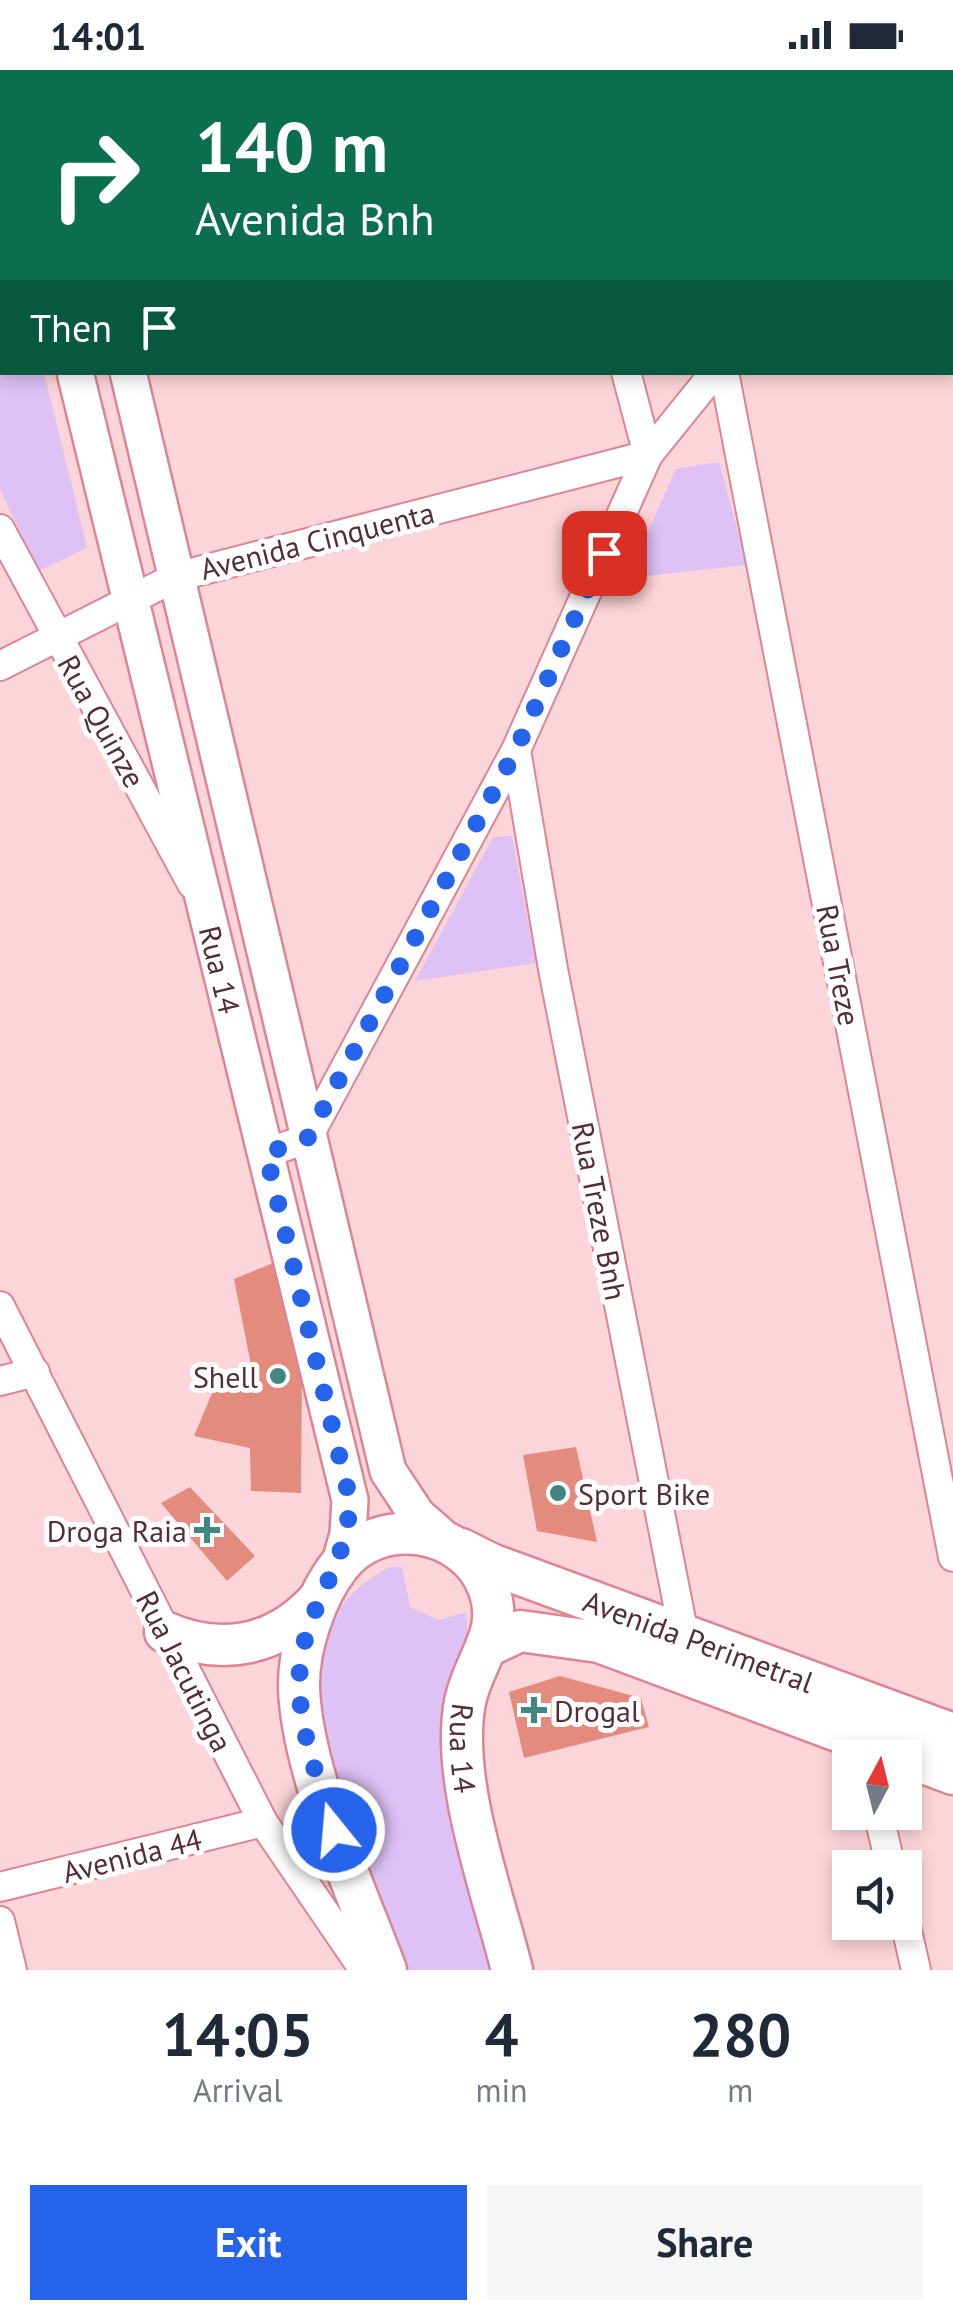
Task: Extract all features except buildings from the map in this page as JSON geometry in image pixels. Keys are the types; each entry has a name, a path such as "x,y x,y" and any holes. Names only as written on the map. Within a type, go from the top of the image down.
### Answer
{"main road":[{"path":"164,1632 216,1647 265,1640 301,1619 356,1550 389,1536 425,1534 448,1542"},
{"name":"Avenida Perimetral","path":"448,1542 679,1652 953,1774"},
{"name":"Rua 14","path":"448,1542 472,1561 488,1587 494,1616 490,1646 472,1678 463,1728 470,1799 512,1970"},
{"name":"Rua 14","path":"332,1579 304,1641 299,1688 307,1735 334,1830 386,1970"},
{"name":"Avenida Perimetral","path":"490,1646 520,1630 679,1652"},
{"name":"Avenida Perimetral","path":"866,1734 953,1734"}],"street":[{"name":"Rua 14","path":"76,375 350,1500 348,1534 332,1579"},
{"name":"Rua 14","path":"129,375 388,1471 416,1514 448,1542"},
{"path":"627,375 648,454"},
{"path":"266,1153 307,1139 516,750 648,454 713,375"},
{"name":"Rua Treze","path":"725,375 953,1557"},
{"name":"Avenida Cinquenta","path":"0,666 176,577 648,454"},
{"name":"Rua Quinze","path":"0,529 55,637 207,911"},
{"name":"Rua Treze Bnh","path":"516,750 552,969 679,1652"},
{"name":"Rua Jacutinga","path":"0,1306 264,1822 364,1970"},
{"path":"0,1381 35,1372"},
{"name":"Avenida 44","path":"0,1887 264,1822"},
{"path":"0,1921 12,1970"},
{"path":"908,1940 916,1970"}],"shaded area":[{"path":"0,375 44,375 87,548 38,571 0,489"},
{"path":"719,462 747,565 627,578 676,469"},
{"path":"512,836 536,963 415,981 493,837"},
{"path":"390,1567 402,1567 410,1607 439,1620 466,1612 498,1970 403,1970 353,1834 328,1751 315,1698 319,1651 325,1633 345,1602"}],"place":[{"name":"Shell","path":"278,1376"},
{"name":"Sport Bike","path":"558,1493"},
{"name":"Droga Raia","path":"207,1530"},
{"name":"Drogal","path":"534,1710"}],"route":[{"path":"334,1830 310,1750 299,1688 304,1641 338,1566 348,1534 350,1500 266,1153 307,1139 516,750 604,553"}]}
